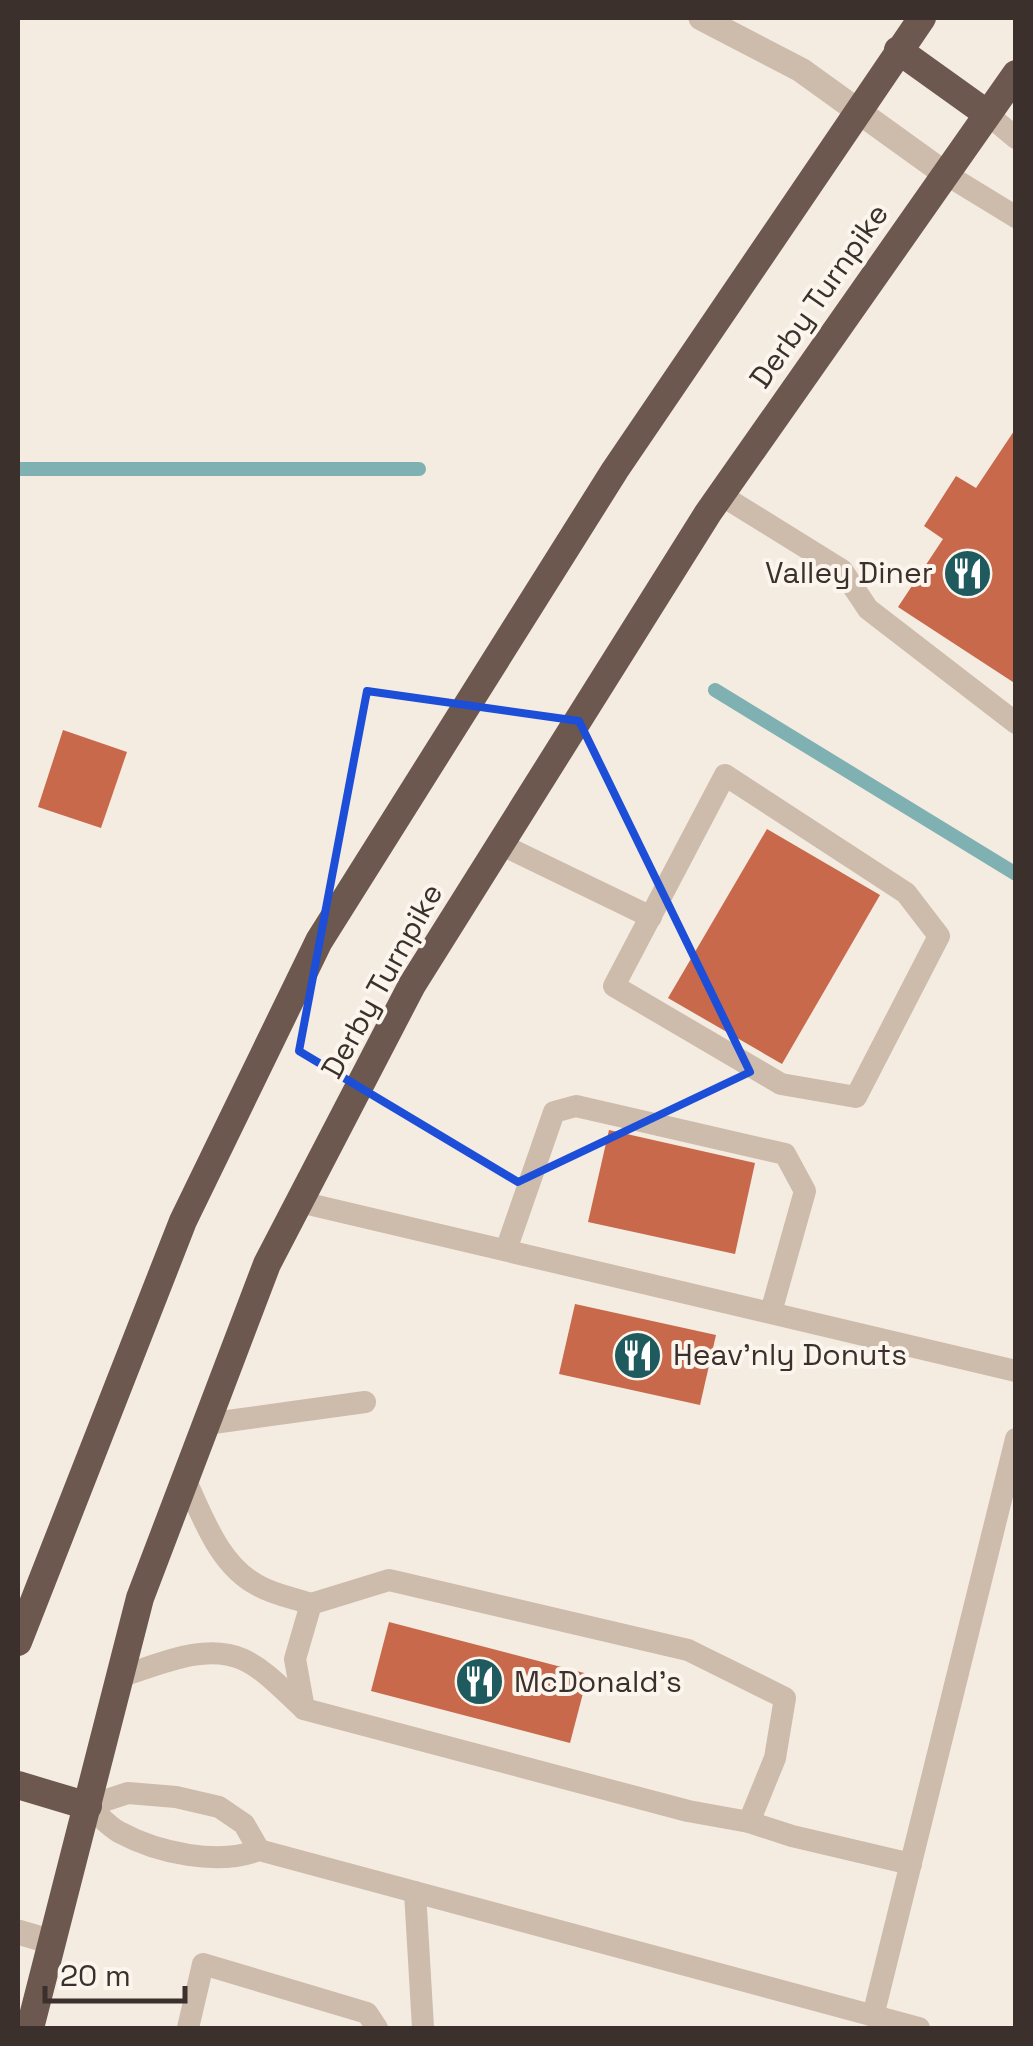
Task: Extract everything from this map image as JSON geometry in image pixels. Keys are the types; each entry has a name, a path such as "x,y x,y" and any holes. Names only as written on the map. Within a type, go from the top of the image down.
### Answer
{"highway":[{"path":"18,1642 183,1222 319,941 615,470 922,18"},
{"path":"898,50 986,113"},
{"name":"Derby Turnpike","path":"30,2028 140,1598 268,1264 412,985 500,844 722,495 1016,74"},
{"path":"18,1785 88,1806"}],"street":[{"path":"701,18 802,70 944,173"},
{"path":"18,1932 52,1942"}],"lane":[{"path":"986,113 1016,138"},
{"path":"944,173 1016,217"},
{"path":"722,495 842,570 868,609 1016,723"},
{"path":"725,775 906,893 940,936 856,1096 782,1084 614,986 651,917 725,775"},
{"path":"500,844 651,917"},
{"path":"506,1250 554,1112 576,1106 736,1141 785,1154 804,1191 771,1312"},
{"path":"300,1202 1016,1372"},
{"path":"206,1424 365,1402"},
{"path":"873,2016 1016,1439"},
{"path":"184,1480 212,1536 234,1568 260,1588 311,1604 389,1580 688,1650 785,1698 775,1758 749,1822"},
{"path":"304,1709 295,1659 311,1604"},
{"path":"119,1677 194,1655 226,1654 255,1666 304,1709 688,1812 749,1822 911,1864"},
{"path":"88,1806 128,1793 176,1797 218,1807 244,1824 260,1850"},
{"path":"88,1806 116,1830 152,1846 239,1858 260,1850 919,2028"},
{"path":"415,1892 422,2028"},
{"path":"188,2028 204,1964 367,2013 377,2028"}],"highlighted area":[{"path":"367,691 579,721 750,1072 518,1182 299,1051"}],"building":[{"name":"Valley Diner","path":"1016,428 1016,684 898,607 943,539 924,526 956,476 976,488"},
{"path":"63,730 127,752 101,828 38,807"},
{"path":"767,829 880,895 782,1064 668,998"},
{"path":"609,1130 755,1163 735,1254 588,1222"},
{"name":"Heav'nly Donuts","path":"575,1304 716,1335 700,1405 559,1374"},
{"name":"McDonald's","path":"389,1622 588,1674 570,1743 371,1691"}],"waterway":[{"path":"18,469 419,469"},
{"path":"715,690 1016,874"}],"place":[{"name":"Valley Diner","path":"968,573"},
{"name":"Heav'nly Donuts","path":"638,1355"},
{"name":"McDonald's","path":"479,1682"}]}
